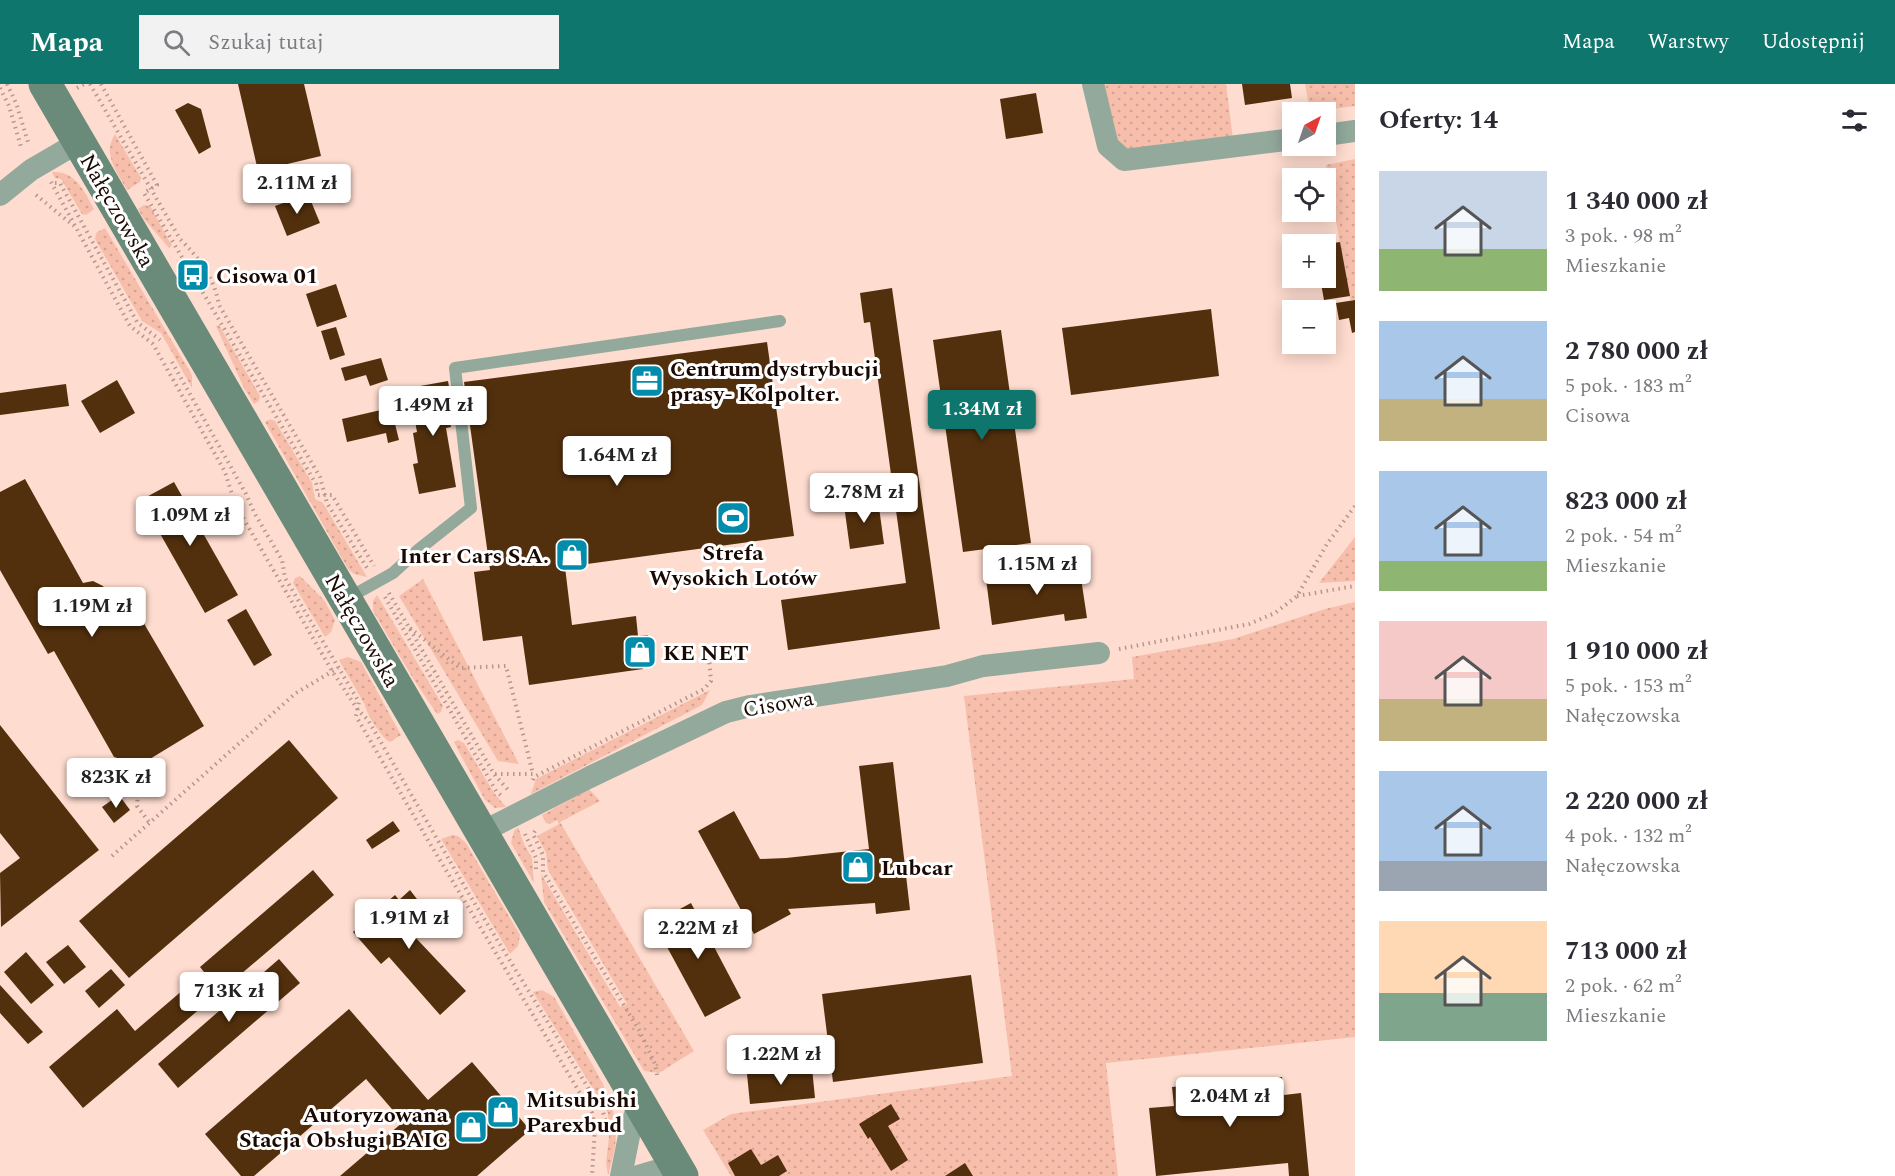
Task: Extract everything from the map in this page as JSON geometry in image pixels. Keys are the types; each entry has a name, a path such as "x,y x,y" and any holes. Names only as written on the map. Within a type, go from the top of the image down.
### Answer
{"street":[{"name":"Nałęczowska","path":"45,84 482,832 649,1093 679,1174"},
{"path":"1093,84 1108,146 1124,160 1282,140"},
{"path":"1336,134 1355,131"},
{"path":"27,179 79,142"},
{"name":"Cisowa","path":"482,832 726,712 750,706 947,676 983,666 1099,653"},
{"path":"621,1176 631,1126 649,1093"},
{"path":"638,1176 655,1171 679,1174"}],"lane":[{"path":"345,599 393,573 471,508 455,368 780,321"}],"path":[{"path":"7,84 16,103 29,146 27,179 76,227 130,326 153,344 225,472 235,504 332,671 358,710 368,720 469,894 603,1112 605,1119 603,1140"},
{"path":"90,84 180,239 200,259 217,289 219,305 320,477 327,503 408,626 494,774 513,794"},
{"path":"101,84 157,185 144,193 288,435 316,484 318,495 332,495 496,791 507,801"},
{"path":"0,88 9,106 24,156 29,189 76,227"},
{"path":"27,179 60,183 137,322 158,338 164,348"},
{"path":"169,357 282,560 285,578 359,702 356,716 592,1113 595,1126 592,1176"},
{"path":"1099,653 1249,624 1275,613 1297,596 1327,544 1355,506"},
{"path":"1297,596 1355,586"},
{"path":"408,626 460,668 506,666 534,775 531,785"},
{"path":"494,774 534,775 705,689 711,681 709,659"},
{"path":"112,856 296,693 338,668"},
{"path":"397,769 405,764"},
{"path":"139,782 137,806 149,822"},
{"path":"536,828 533,834 543,855 543,872 639,1030 655,1064 649,1093"}],"shaded area":[{"path":"1093,84 1226,84 1234,147 1124,160"},
{"path":"1305,84 1355,84 1355,106 1336,109 1336,102 1308,102"},
{"path":"115,134 141,178 140,182 127,190 110,156 111,141"},
{"path":"1355,159 1355,300 1350,300 1336,221 1336,168 1327,168 1326,165"},
{"path":"52,172 67,175 78,183 94,209 86,215 82,214 61,179 55,178"},
{"path":"144,205 150,206 172,246 169,248 138,209"},
{"path":"105,228 192,375 192,388 161,333 142,321 95,239 96,233"},
{"path":"219,325 260,396 259,401 254,404 244,388 216,326"},
{"path":"270,419 275,421 312,483 315,499 323,503 367,577 354,574 348,569 265,422"},
{"path":"1355,537 1355,581 1319,583"},
{"path":"300,576 324,600 335,620 331,632 325,637 293,583 295,578"},
{"path":"423,579 519,764 498,761 399,596"},
{"path":"377,595 443,706 441,712 437,714 414,680 373,611 373,601"},
{"path":"1355,602 1355,1037 1106,1063 1118,1176 731,1176 703,1130 731,1114 1012,1076 964,696 1134,679 1132,657 1233,639 1325,609"},
{"path":"348,657 361,662 401,735 390,742 368,714 339,660"},
{"path":"710,690 702,705 531,794 536,779"},
{"path":"458,740 464,743 494,793 506,807 495,808 485,800 454,742"},
{"path":"589,789 600,801 560,822 694,1051 659,1073 644,1071 544,902 541,874 620,1007 627,1004 548,870 546,853 537,836 559,824 557,820 550,824 546,823 542,815"},
{"path":"518,827 532,858 534,883 511,843 514,831"},
{"path":"452,835 458,836 466,843 520,935 518,946 510,954 441,839"},
{"path":"542,990 554,997 610,1100 614,1113 616,1141 608,1175 606,1163 609,1137 608,1113 533,992"}],"building":[{"path":"238,84 304,84 321,156 258,171"},
{"path":"1242,84 1290,84 1292,98 1245,105"},
{"path":"1036,93 1043,133 1006,139 1000,99"},
{"path":"188,103 201,109 211,147 199,154 175,110"},
{"path":"308,194 320,223 287,236 275,206"},
{"path":"1340,242 1350,296 1324,300 1322,288 1336,288 1336,243"},
{"path":"336,284 347,317 317,327 306,294"},
{"path":"892,288 940,629 788,650 781,600 906,583 870,322 864,323 860,293"},
{"path":"1355,300 1355,332 1352,333 1349,318 1339,320 1336,303"},
{"path":"1211,309 1219,376 1071,395 1062,328"},
{"path":"336,327 345,355 330,360 321,331"},
{"path":"1001,330 1031,543 963,552 933,340"},
{"path":"767,342 794,536 565,567 572,625 636,616 638,636 648,635 650,647 640,648 643,669 529,685 522,636 483,641 474,572 490,570 464,382"},
{"path":"381,358 388,380 370,386 366,375 345,381 341,368"},
{"path":"117,380 135,413 100,433 81,401"},
{"path":"448,381 453,409 448,410 451,427 446,428 456,487 419,494 413,464 418,463 413,433 417,432 409,388"},
{"path":"66,384 69,406 0,415 0,393"},
{"path":"398,406 402,423 395,424 399,440 388,443 386,433 347,442 342,419"},
{"path":"25,479 83,583 93,581 103,586 119,613 129,611 139,615 204,726 140,765 114,757 54,651 48,654 0,570 0,492"},
{"path":"174,482 238,595 205,613 141,500"},
{"path":"878,500 884,544 850,549 844,505"},
{"path":"1079,565 1087,618 1065,621 1064,614 992,625 986,579"},
{"path":"246,609 272,655 254,666 227,620"},
{"path":"0,725 99,850 1,927 0,873 20,858 0,833"},
{"path":"289,740 338,798 129,978 79,921"},
{"path":"893,762 910,910 876,914 875,903 788,909 791,914 754,934 698,831 734,811 760,859 869,849 859,766"},
{"path":"119,795 130,810 114,823 102,807"},
{"path":"393,821 400,831 372,849 366,840"},
{"path":"313,870 334,895 83,1108 49,1067 117,1009 135,1031 204,972 200,967"},
{"path":"410,890 430,922 414,936 466,991 440,1015 389,957 381,964 353,932 395,895 399,900"},
{"path":"691,903 741,998 705,1017 654,923"},
{"path":"68,945 86,967 64,984 46,962"},
{"path":"26,952 54,985 31,1004 4,972"},
{"path":"279,959 300,983 178,1088 158,1064"},
{"path":"111,969 125,985 99,1008 85,991"},
{"path":"971,975 983,1063 833,1082 822,994"},
{"path":"0,985 43,1032 28,1044 0,1013"},
{"path":"349,1009 428,1100 472,1062 530,1130 477,1176 340,1176 403,1122 366,1079 254,1176 241,1176 205,1134"},
{"path":"812,1068 815,1098 750,1104 747,1074"},
{"path":"1282,1077 1284,1095 1301,1093 1309,1176 1289,1176 1288,1163 1156,1176 1149,1108 1174,1106 1172,1087"},
{"path":"891,1104 900,1119 888,1126 908,1160 891,1171 859,1124"},
{"path":"751,1149 761,1165 778,1155 787,1171 779,1176 735,1176 728,1163"},
{"path":"965,1163 973,1176 945,1176"}],"place":[{"name":"Cisowa 01","path":"193,275"},
{"name":"Centrum dystrybucji prasy- Kolpolter.","path":"647,381"},
{"name":"Strefa Wysokich Lotów","path":"733,518"},
{"name":"Inter Cars S.A.","path":"572,555"},
{"name":"KE NET","path":"640,652"},
{"name":"Lubcar","path":"858,867"},
{"name":"Mitsubishi Parexbud","path":"503,1112"},
{"name":"Autoryzowana Stacja Obsługi BAIC","path":"471,1127"}]}
